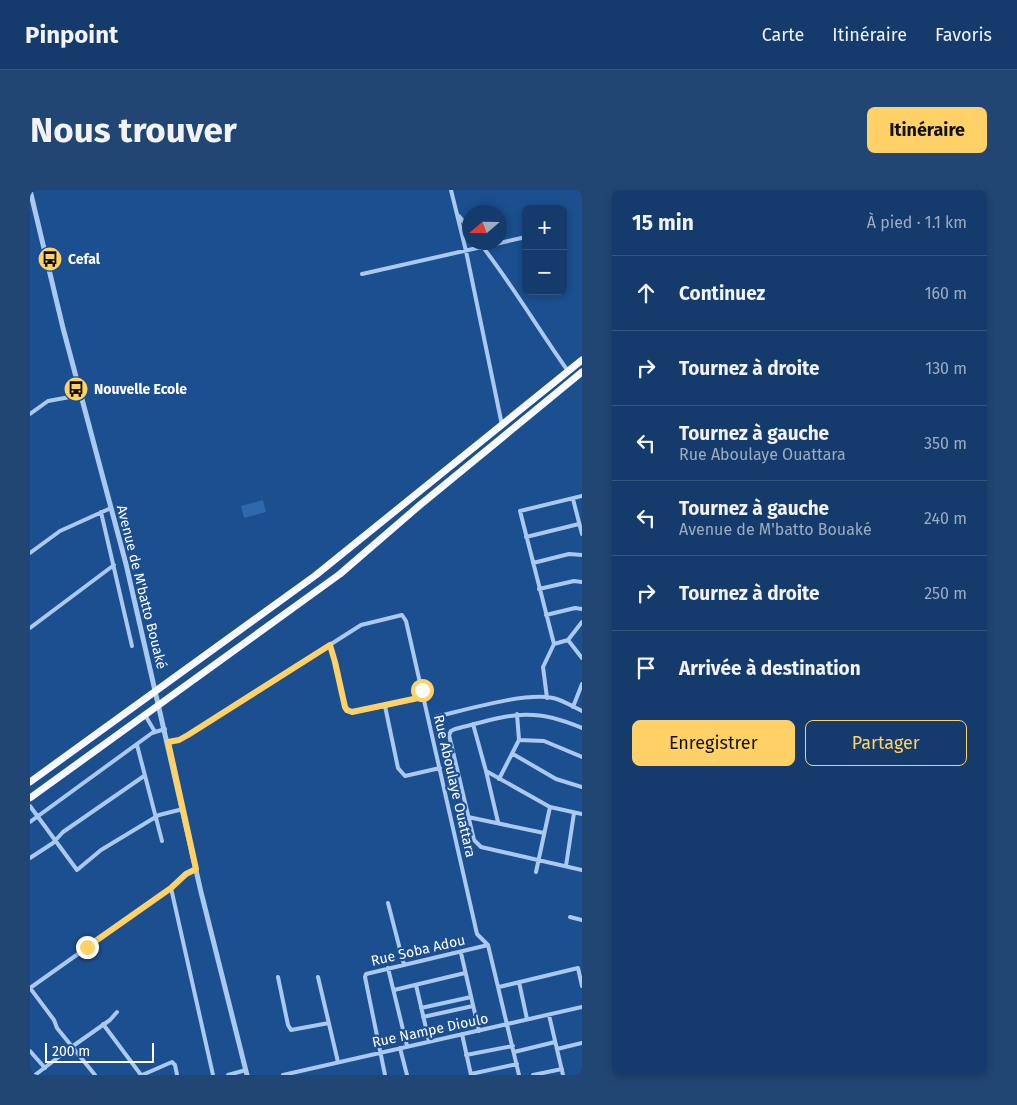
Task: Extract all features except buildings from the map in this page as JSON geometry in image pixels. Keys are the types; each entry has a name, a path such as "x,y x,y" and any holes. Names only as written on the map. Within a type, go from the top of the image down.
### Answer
{"highway":[{"path":"30,782 316,575 582,360"},
{"path":"30,798 340,574 582,372"}],"street":[{"name":"Avenue de M'batto Bouaké","path":"30,190 156,690 196,869 246,1073"},
{"path":"451,190 466,251 502,425"},
{"path":"457,214 462,220"},
{"path":"507,241 522,238"},
{"path":"362,274 470,250"},
{"path":"485,250 525,304 545,338 568,371"},
{"path":"30,414 48,401 81,394"},
{"path":"547,698 542,667 554,644 520,512 582,496"},
{"path":"573,499 582,534"},
{"path":"30,553 60,530 111,508"},
{"path":"101,512 132,646"},
{"path":"526,537 579,524"},
{"path":"532,563 569,554 582,555"},
{"path":"30,628 114,565"},
{"path":"539,589 582,582"},
{"path":"546,615 575,608 582,609"},
{"name":"Rue Aboulaye Ouattara","path":"168,742 179,740 188,735 361,625 402,615 406,621 478,934 488,945 519,1075"},
{"path":"554,644 568,640 582,622"},
{"path":"568,640 582,658"},
{"path":"330,645 347,710 352,712 423,697"},
{"path":"573,706 581,691 582,684"},
{"path":"435,717 513,699 554,698 582,711"},
{"path":"385,706 398,768 402,774 405,776 440,768"},
{"path":"499,779 519,740 517,714"},
{"path":"582,728 546,715 517,714 455,729 449,735 474,840 481,847 582,870"},
{"path":"144,715 156,732"},
{"path":"473,724 498,822"},
{"path":"30,822 156,732 165,730"},
{"path":"519,740 544,741 582,757"},
{"path":"137,745 162,841"},
{"path":"513,754 556,779 582,787"},
{"path":"486,771 550,807 582,814"},
{"path":"30,858 63,832 144,776"},
{"path":"30,806 77,870 102,850 155,817 183,809"},
{"path":"536,872 550,807"},
{"path":"566,866 574,813"},
{"path":"468,817 544,833"},
{"path":"95,1075 57,1028 54,1020 30,988 171,888 182,877 196,869"},
{"path":"171,888 213,1075"},
{"path":"388,903 404,965"},
{"path":"570,917 582,920"},
{"name":"Rue Soba Adou","path":"385,1075 365,977 369,973 388,968 461,953 488,945"},
{"path":"461,953 479,1031"},
{"path":"499,986 580,967 582,986"},
{"path":"388,968 407,1046"},
{"path":"394,990 465,973"},
{"path":"278,977 288,1025 291,1030 329,1023"},
{"path":"318,977 338,1062"},
{"path":"519,982 527,1019"},
{"path":"416,985 429,1041"},
{"path":"421,1008 471,997"},
{"path":"423,1017 473,1006"},
{"name":"Rue Nampe Dioulo","path":"283,1075 300,1073 380,1052 582,1008"},
{"path":"35,1075 110,1020 117,1012"},
{"path":"549,1015 563,1075"},
{"path":"103,1024 142,1075 172,1062 175,1065 177,1075"},
{"path":"462,1034 471,1074 517,1064"},
{"path":"514,1052 556,1042"},
{"path":"557,1049 582,1043"},
{"path":"466,1055 513,1046"},
{"path":"400,1048 407,1075"},
{"path":"30,1051 45,1068"},
{"path":"533,1075 562,1068"},
{"path":"228,1075 246,1073"}],"shaded area":[{"path":"263,500 266,512 244,518 241,506"}],"place":[{"name":"Cefal","path":"50,259"},
{"name":"Nouvelle Ecole","path":"76,389"}],"route":[{"path":"87,947 171,888 186,874 196,869 168,742 179,740 188,735 330,645 347,710 352,712 423,697 422,690"}]}
